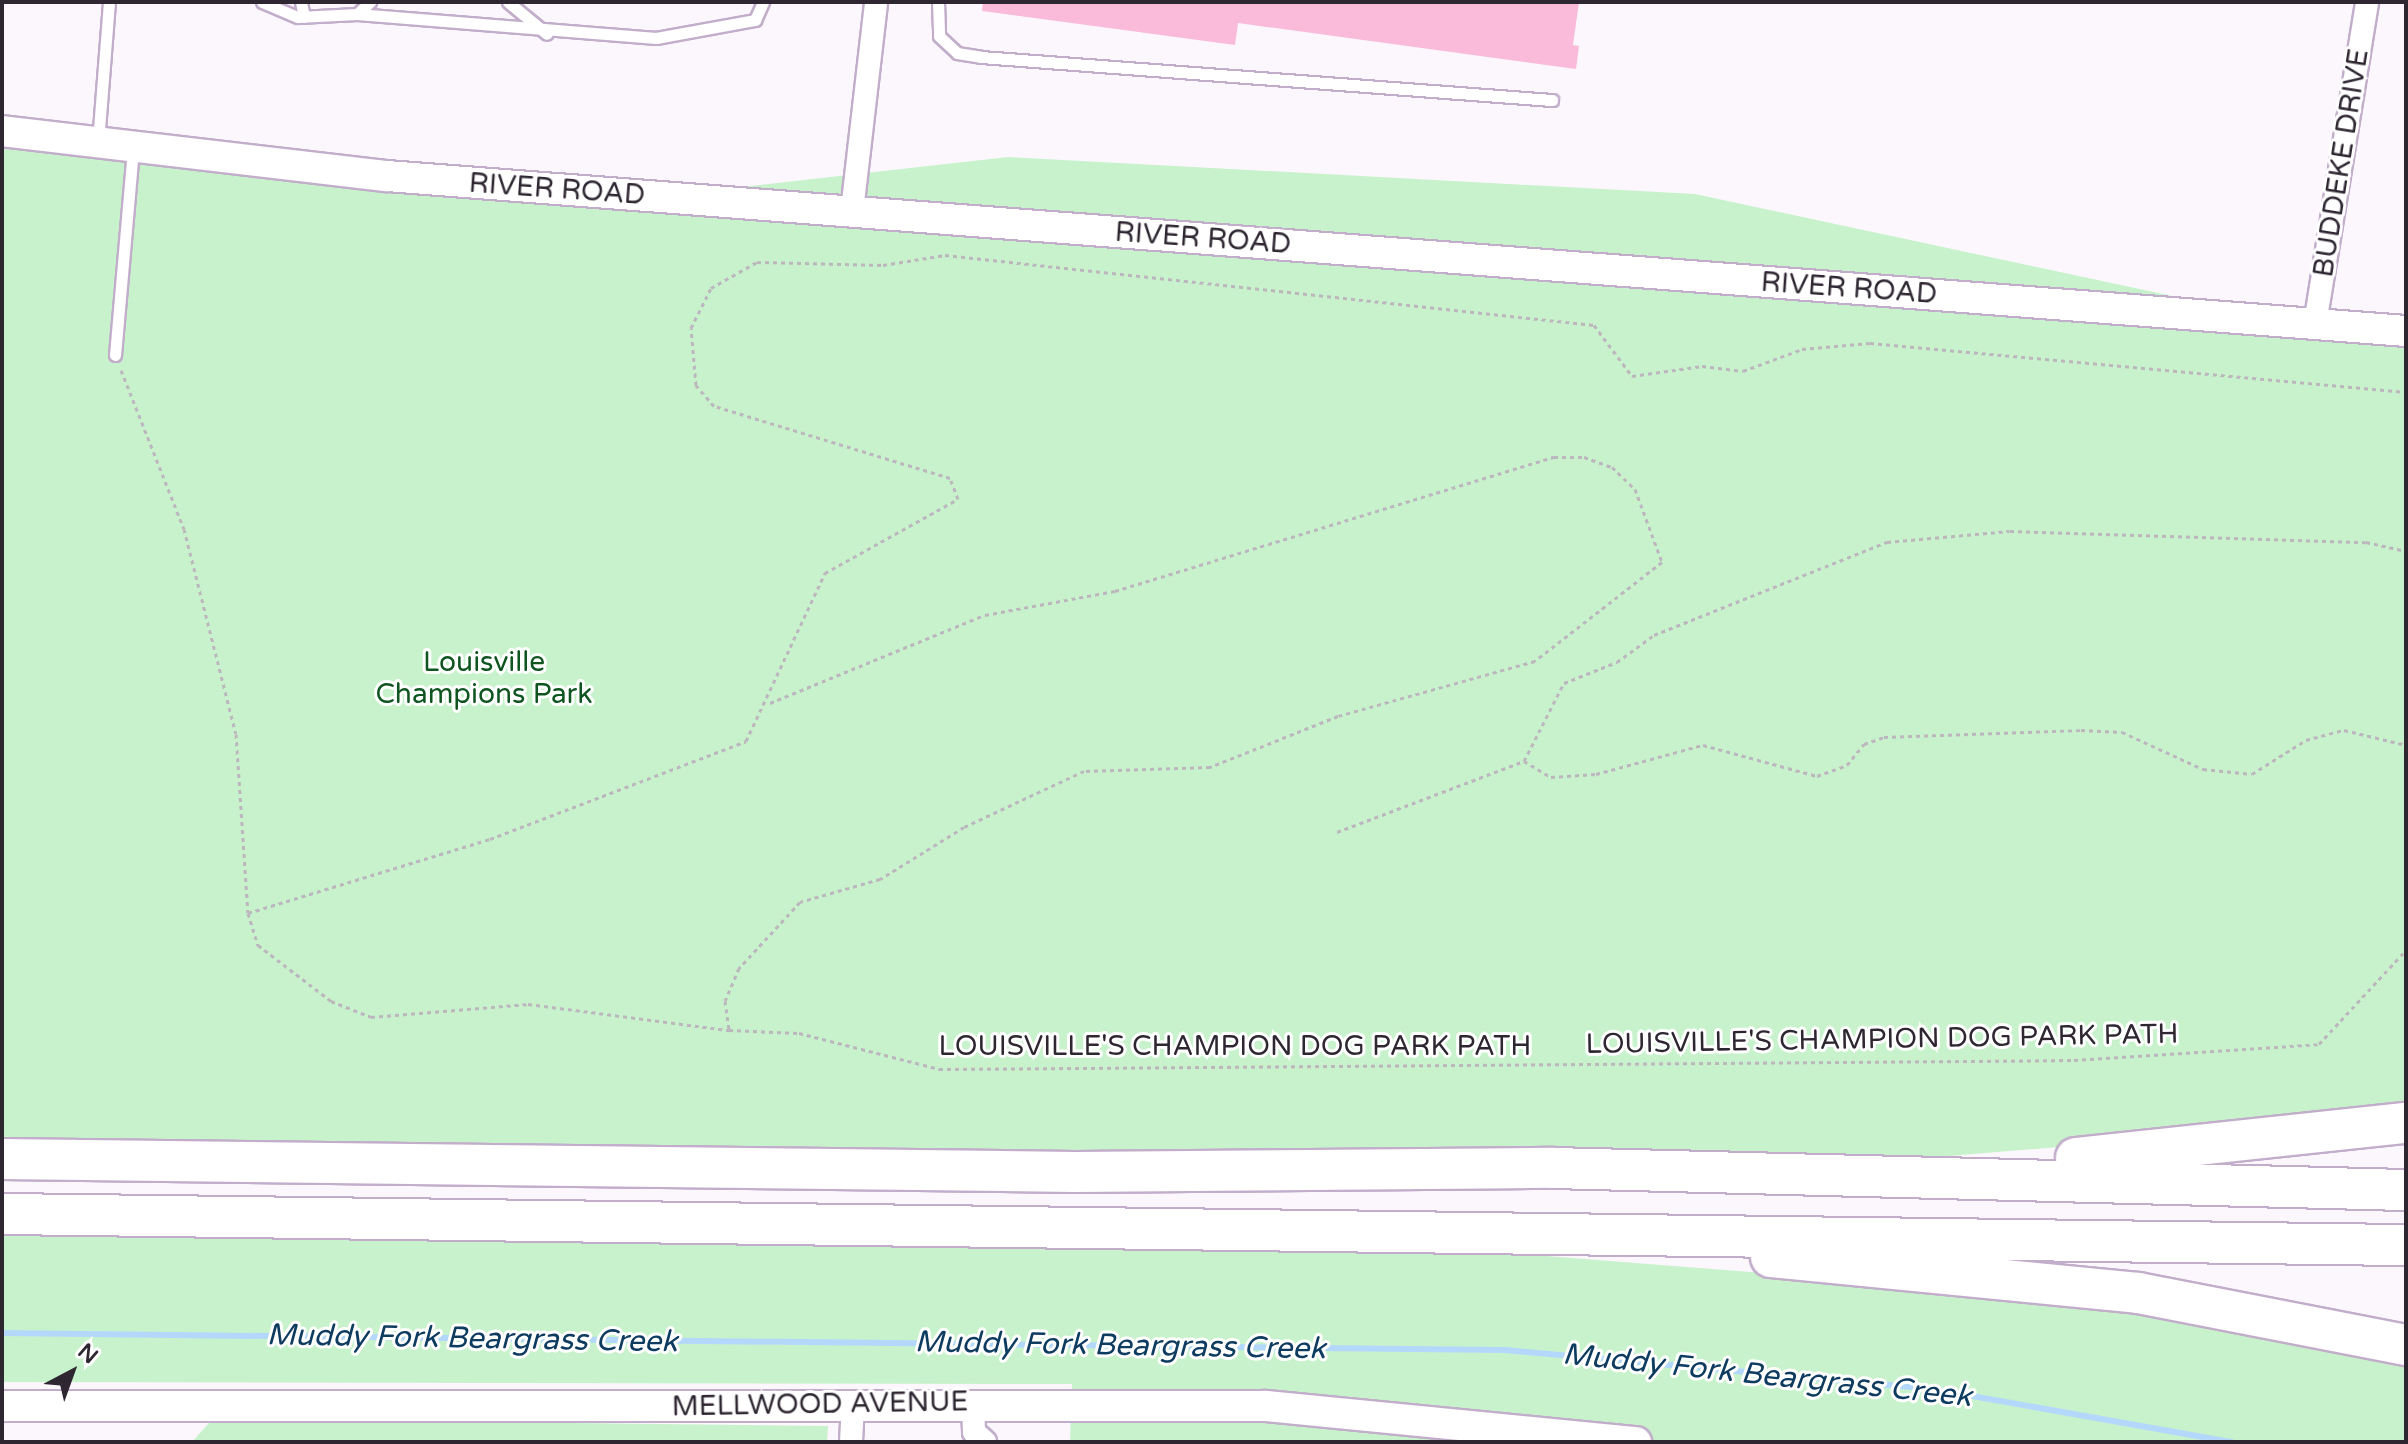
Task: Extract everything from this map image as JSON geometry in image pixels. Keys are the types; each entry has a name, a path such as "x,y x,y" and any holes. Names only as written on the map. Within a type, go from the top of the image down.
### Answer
{"highway":[{"path":"2,1159 1075,1172 1553,1168 2079,1158 2406,1123"},
{"path":"1553,1168 2406,1190"},
{"path":"2,1214 1618,1230 2406,1245"},
{"path":"1618,1230 1713,1251 2138,1293 2406,1345"}],"street":[{"path":"852,211 876,2"},
{"name":"BUDDEKE DRIVE","path":"2315,324 2367,2"},
{"name":"RIVER ROAD","path":"2,131 133,151 852,211 2406,331"},
{"path":"973,1403 974,1432 985,1442"},
{"name":"MELLWOOD AVENUE","path":"2,1406 973,1403 1351,1409 1636,1442"},
{"path":"851,1442 853,1405"}],"lane":[{"path":"97,146 109,2"},
{"path":"262,2 304,17 357,14 547,34 656,38 755,20 763,2"},
{"path":"301,2 304,17"},
{"path":"357,14 370,2"},
{"path":"508,2 547,34"},
{"path":"938,2 939,36 969,55 1552,100"},
{"path":"115,355 133,151"}],"path":[{"path":"248,913 490,839 746,741 770,703 825,573 958,499 950,478 714,406 696,385 691,328 711,288 757,262 883,265 945,255 1579,323 1594,325 1632,376 1702,366 1743,371 1802,349 1870,343 2406,392"},
{"name":"LOUISVILLE'S CHAMPION DOG PARK PATH","path":"115,355 184,529 236,734 248,913 258,945 297,979 371,1017 528,1004 729,1030 799,1033 939,1069 2074,1060 2319,1044 2406,950"},
{"path":"729,1030 725,1001 739,968 800,902 880,879 964,827 1084,771 1210,767 1338,716 1535,661 1662,562 1635,489 1612,467 1554,457 1115,591 985,615 770,703"},
{"path":"1337,832 1524,761 1564,683 1617,662 1654,635 1887,542 2010,531 2366,542 2406,551"},
{"path":"1524,761 1551,777 1596,774 1703,745 1817,776 1847,765 1864,744 1884,737 2081,730 2122,732 2203,769 2252,774 2306,740 2344,730 2406,745"}],"green space":[{"name":"Louisville Champions Park","path":"2,139 601,203 1008,157 1695,194 2406,346 2406,1119 1912,1159 2,1145"},
{"path":"2,1232 1406,1245 2159,1304 2406,1356 2406,1442 1070,1442 1072,1384 2,1382"},
{"path":"209,1423 828,1426 827,1442 192,1442"}],"building":[{"path":"983,2 1579,2 1573,45 1579,46 1576,69 1238,23 1235,45 982,11"}],"waterway":[{"name":"Muddy Fork Beargrass Creek","path":"2,1333 1505,1350 1933,1389 2232,1442"}]}
